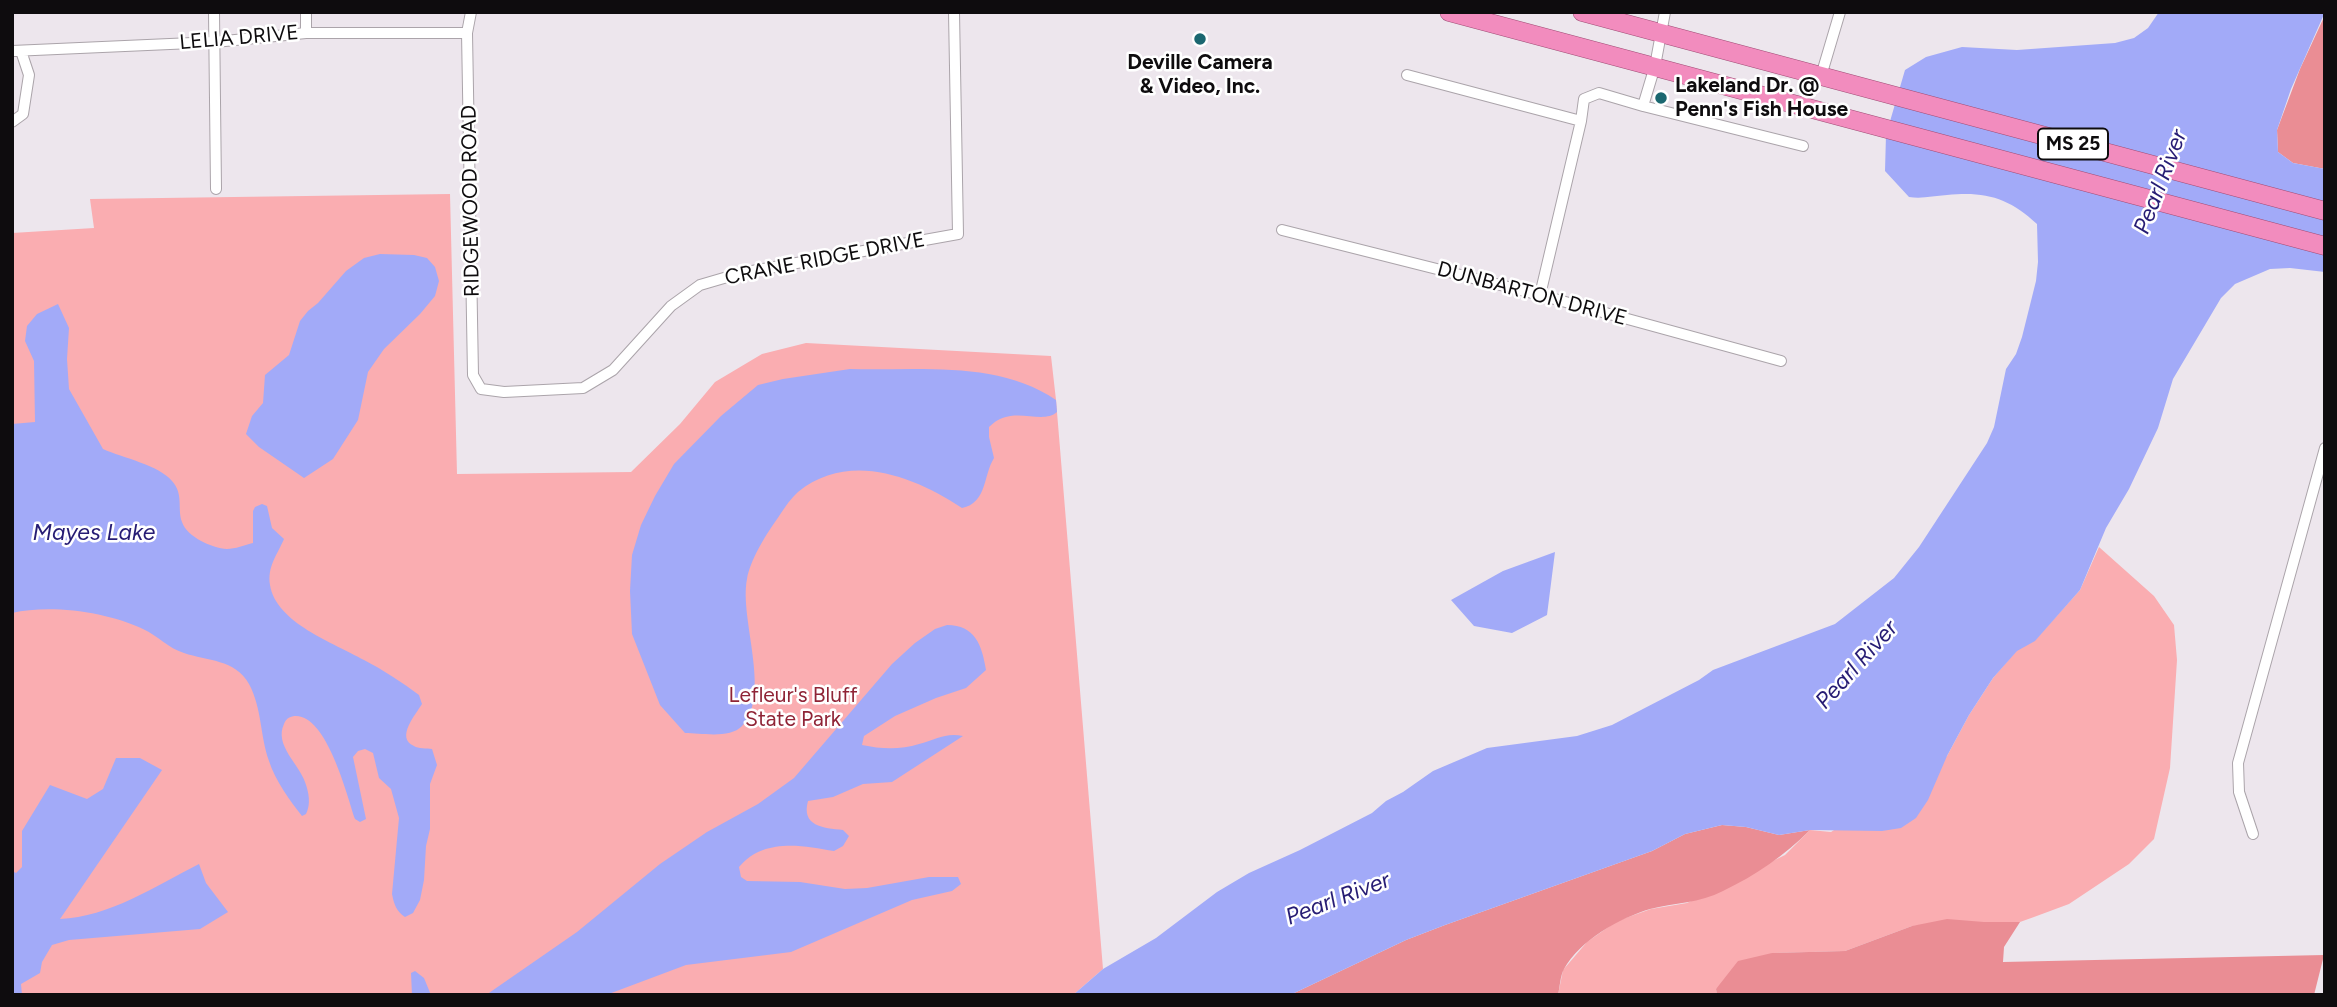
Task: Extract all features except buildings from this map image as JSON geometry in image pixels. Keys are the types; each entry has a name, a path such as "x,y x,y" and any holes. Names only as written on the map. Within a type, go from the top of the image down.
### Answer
{"highway":[{"name":"MS 25","path":"1449,12 2325,246"},
{"name":"MS 25","path":"1583,12 2325,211"}],"street":[{"path":"214,12 216,189"},
{"path":"306,12 306,33"},
{"name":"RIDGEWOOD ROAD","path":"471,12 467,33 474,375 481,389"},
{"name":"CRANE RIDGE DRIVE","path":"481,389 511,392 583,388 613,370 671,306 700,285 740,273 958,234 954,12"},
{"path":"1643,106 1655,66 1665,12"},
{"path":"1821,76 1840,12"},
{"name":"LELIA DRIVE","path":"17,51 215,42 306,33 467,33"},
{"path":"12,122 23,114 29,75 17,51"},
{"path":"1407,75 1581,121"},
{"path":"1540,295 1584,99 1599,93 1803,146"},
{"name":"DUNBARTON DRIVE","path":"1282,230 1540,295 1781,361"},
{"path":"2253,834 2239,792 2238,763 2325,448"}],"green space":[{"name":"Lefleur's Bluff State Park","path":"450,194 457,474 631,472 680,424 715,382 762,354 806,343 1051,356 1103,969 1073,995 12,995 12,233 94,228 90,199"},
{"path":"2099,547 2154,596 2174,625 2177,660 2170,768 2154,839 2129,864 2069,904 2020,922 1912,926 1845,951 1773,953 1716,989 1717,995 1558,995 1563,970 1587,942 1617,921 1651,909 1687,903 1785,855 1810,830 1831,832 1947,756 1993,678 2017,650 2035,640 2080,590"}],"shaded area":[{"path":"2325,15 2325,169 2293,163 2278,152 2277,130 2300,69"},
{"path":"1722,825 1746,827 1779,835 1810,830 1769,864 1723,891 1696,900 1650,909 1602,931 1571,958 1563,972 1558,995 1290,995 1406,940 1652,851 1685,834"},
{"path":"1947,919 2020,922 2004,947 2003,962 2324,955 2314,995 1717,995 1716,989 1738,961 1772,953 1845,951 1912,926"}],"water":[{"name":"Pearl River","path":"2159,12 2325,12 2291,89 2277,130 2278,152 2293,163 2325,169 2325,272 2270,269 2235,284 2221,298 2173,379 2158,428 2129,489 2106,528 2080,590 2035,641 2017,651 1993,678 1969,715 1928,800 1916,818 1901,828 1882,831 1810,830 1779,835 1746,827 1722,825 1685,834 1652,851 1406,940 1290,995 1073,995 1103,969 1156,938 1217,892 1249,873 1372,813 1433,771 1487,748 1577,736 1612,725 1713,670 1835,624 1894,578 1919,547 1987,443 1994,427 2006,369 2016,354 2022,337 2038,262 2037,224 2007,202 1974,194 1909,197 1885,171 1886,135 1905,70 1926,57 1962,47 2017,50 2115,43 2134,38 2148,28"},
{"path":"380,254 427,258 435,267 439,281 435,296 384,349 368,372 358,420 333,459 304,478 259,447 246,434 252,416 263,403 265,375 289,355 300,321 346,271 364,258"},
{"name":"Mayes Lake","path":"58,304 69,328 69,389 103,449 150,466 166,475 178,491 185,527 194,537 214,546 230,549 253,543 253,511 262,504 267,506 272,528 284,539 273,561 269,579 275,598 283,610 308,630 378,668 419,695 422,704 406,737 416,747 432,749 437,765 430,784 430,829 424,880 420,900 413,913 405,917 402,915 392,894 399,818 391,789 379,778 373,753 365,749 358,751 353,757 366,819 360,822 355,819 334,759 317,729 307,719 296,716 287,719 282,739 302,775 308,794 308,810 302,816 283,790 272,768 253,693 249,684 236,670 220,662 178,651 143,629 113,618 79,611 44,609 12,613 12,424 35,422 34,361 25,341 27,326 37,314"},
{"path":"850,369 930,369 983,373 1033,387 1056,400 1057,412 1043,417 1007,416 989,427 994,458 980,495 976,501 962,508 923,486 881,473 838,473 818,480 798,492 763,541 751,564 747,579 747,614 755,676 750,712 742,726 730,733 685,733 660,705 632,634 632,555 641,525 674,464 721,416 758,385"},
{"path":"1555,552 1547,615 1512,633 1474,626 1451,600 1503,571"},
{"path":"947,625 964,629 976,638 986,670 966,688 895,716 864,736 862,745 898,748 946,736 963,736 892,782 863,784 833,797 808,801 808,816 811,821 821,827 843,830 849,836 843,846 834,851 796,846 771,848 759,851 739,867 741,877 747,881 800,882 845,889 867,888 929,877 958,877 961,884 952,891 912,900 791,952 686,965 606,995 486,995 577,932 660,864 707,832 758,804 794,778 892,664 915,643 935,629"},
{"path":"116,758 140,758 162,770 60,919 114,907 199,864 206,883 228,912 200,929 69,940 52,945 42,962 40,973 21,984 22,995 12,995 12,871 16,873 22,867 22,831 50,785 87,799 103,789"},
{"path":"415,971 424,978 431,995 412,995 411,973"}],"place":[{"name":"Deville Camera & Video, Inc.","path":"1200,39"},
{"name":"Lakeland Dr. @ Penn's Fish House","path":"1661,98"}]}
